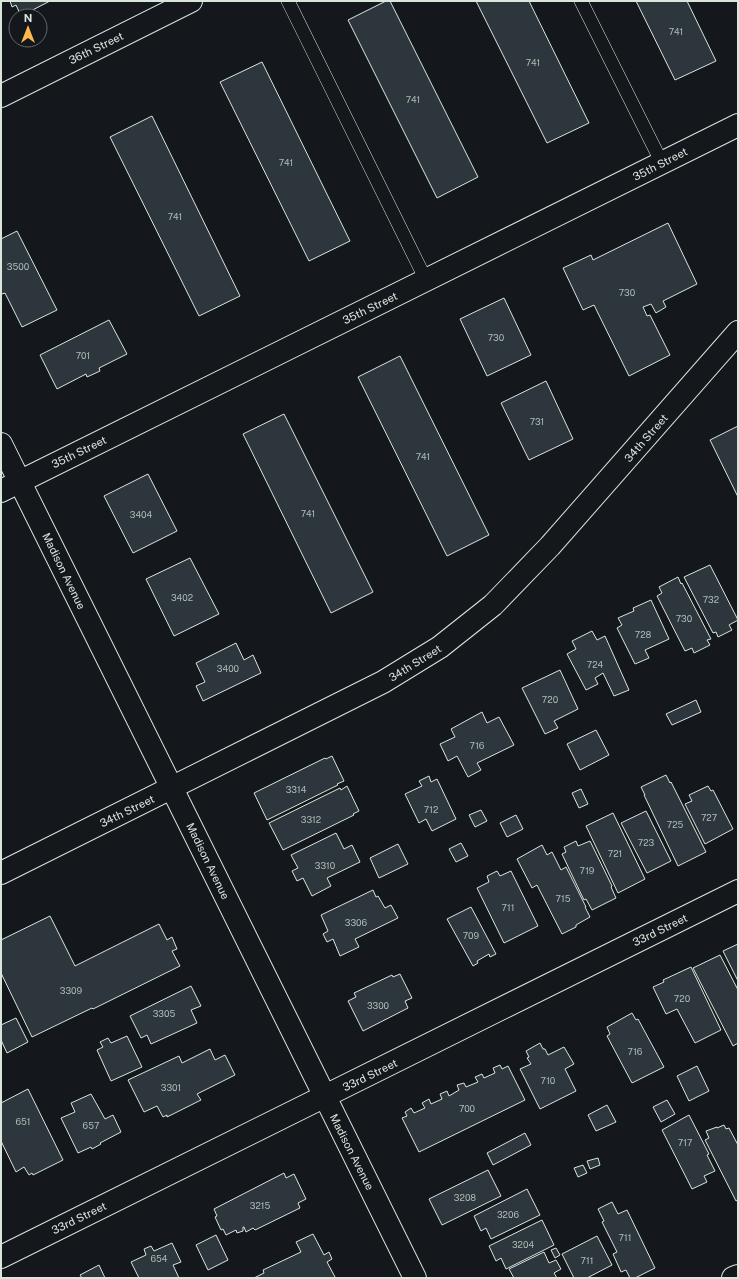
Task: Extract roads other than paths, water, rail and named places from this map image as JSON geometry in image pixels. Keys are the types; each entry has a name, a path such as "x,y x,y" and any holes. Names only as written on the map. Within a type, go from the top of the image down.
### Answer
{"street":[{"name":"36th Street","path":"1,96 191,1"},
{"name":"35th Street","path":"10,487 738,125"},
{"name":"34th Street","path":"1,873 384,682 440,647 493,606 550,546 738,332"},
{"name":"Madison Avenue","path":"1,444 10,487 172,788 416,1278"},
{"name":"33rd Street","path":"1,1257 738,891"},
{"path":"733,1278 738,1276"}],"lane":[{"path":"288,1 426,280"},
{"path":"581,1 662,163"}]}
